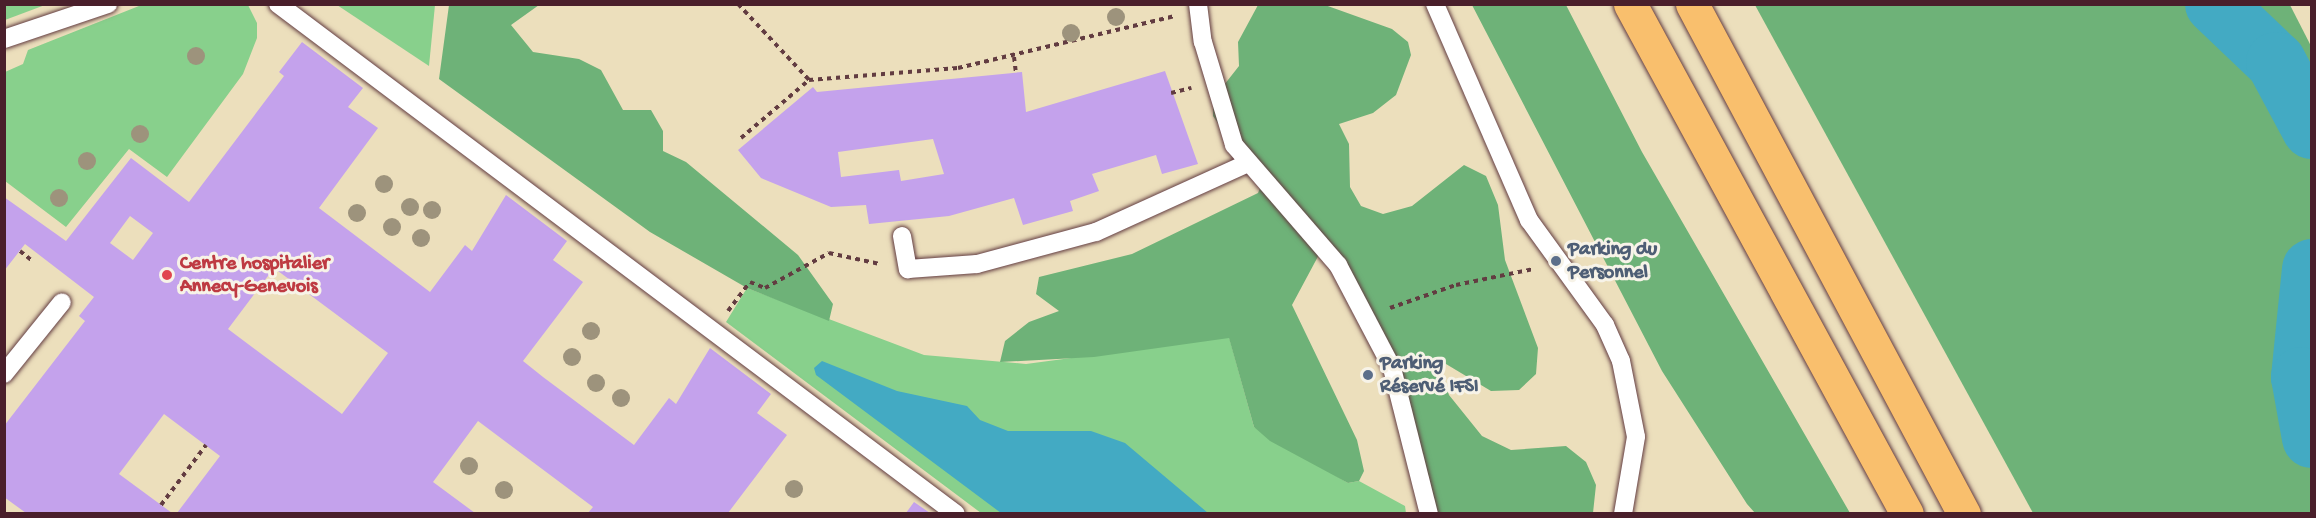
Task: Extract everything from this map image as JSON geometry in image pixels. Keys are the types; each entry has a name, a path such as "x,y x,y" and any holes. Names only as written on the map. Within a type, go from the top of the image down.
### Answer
{"highway":[{"path":"1630,4 1907,513"},
{"path":"1692,4 1964,513"}],"lane":[{"path":"4,39 108,4"},
{"path":"278,4 956,513"},
{"path":"1435,4 1529,220 1605,325 1632,398 1636,437 1623,513"},
{"path":"1198,8 1234,145 1246,164 1338,265 1367,316 1398,387 1429,513"},
{"path":"902,236 908,269 977,264 1096,232 1246,164"},
{"path":"4,374 63,302"}],"path":[{"path":"738,4 809,80"},
{"path":"741,138 809,80 958,68 1014,57 1198,8"},
{"path":"1014,57 1016,73"},
{"path":"20,251 31,260"},
{"path":"714,331 750,282 765,288 829,253 908,269"},
{"path":"1367,316 1456,285 1560,265"},
{"path":"161,505 206,445"}],"green space":[{"path":"5,4 45,4 45,5 5,20"},
{"path":"144,4 248,5 257,23 257,38 243,74 167,177 129,149 66,227 5,181 5,72 23,64 28,50"},
{"path":"337,5 435,5 429,66"},
{"path":"449,5 539,5 511,25 533,52 579,59 601,70 623,110 651,110 663,131 663,151 686,162 798,255 833,304 829,321 747,288 650,232 439,79"},
{"path":"1258,5 1325,5 1392,29 1408,42 1411,55 1396,95 1373,113 1339,124 1349,144 1350,187 1361,206 1383,214 1412,206 1464,165 1486,176 1498,205 1505,260 1538,348 1536,374 1519,390 1491,391 1436,358 1449,395 1482,436 1511,450 1566,446 1586,462 1596,485 1593,513 1429,513 1388,345 1322,249 1292,305 1357,440 1364,471 1359,481 1348,483 1270,441 1254,427 1229,338 1094,357 1000,362 1005,341 1029,322 1059,311 1036,294 1039,277 1132,254 1258,193 1265,176 1232,144 1213,116 1213,99 1239,66 1238,42"},
{"path":"1472,5 1566,5 1642,152 1850,513 1755,513 1747,504 1662,371"},
{"path":"1755,5 2290,5 2312,48 2311,513 2033,513"},
{"path":"747,288 924,355 1026,364 1229,337 1254,427 1348,483 1359,481 1405,506 1406,513 981,513 726,322"}],"water":[{"path":"822,361 897,391 967,406 980,420 1008,431 1091,431 1125,443 1208,513 1001,513 816,375 814,368"}],"building":[{"name":"Centre hospitalier Annecy-Genevois","path":"302,42 363,88 348,107 378,128 319,208 430,292 465,245 472,251 506,195 567,241 553,260 583,282 523,361 634,445 669,398 676,404 710,348 771,394 757,413 787,435 728,513 588,513 593,507 478,421 433,482 475,513 177,513 220,456 164,414 119,474 172,513 26,513 4,497 4,426 85,321 79,316 94,297 25,244 4,271 4,197 66,241 131,158 189,202 284,76 279,72","holes":["130,216 153,233 133,260 110,243","274,268 388,353 342,414 228,329"]},
{"path":"1165,71 1198,164 1162,174 1156,155 1092,174 1099,191 1070,201 1073,211 1023,225 1014,198 949,216 869,224 866,205 831,207 761,178 738,150 813,87 817,92 1022,72 1026,112","holes":["933,139 944,174 901,181 899,170 841,177 838,152"]},
{"path":"914,502 930,513 906,513"}],"waterway":[{"path":"2215,4 2276,62 2312,129"},
{"path":"2312,269 2301,377 2312,438"}],"place":[{"name":"Parking du Personnel","path":"1556,261"},
{"name":"Centre hospitalier Annecy-Genevois","path":"167,275"},
{"name":"Parking Réservé IFSI","path":"1368,375"}]}
